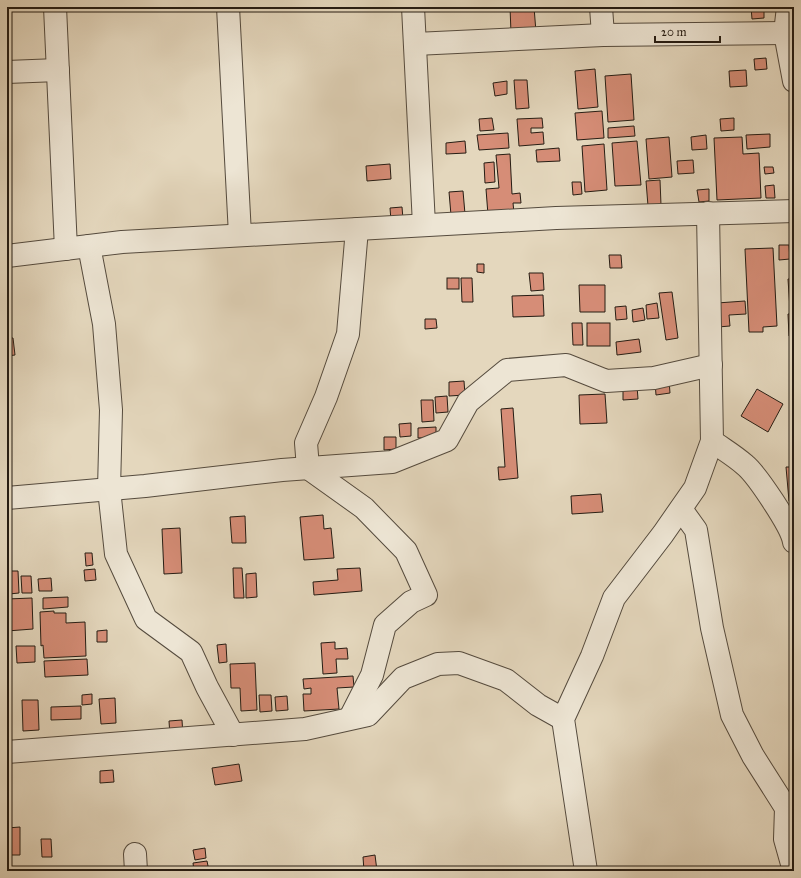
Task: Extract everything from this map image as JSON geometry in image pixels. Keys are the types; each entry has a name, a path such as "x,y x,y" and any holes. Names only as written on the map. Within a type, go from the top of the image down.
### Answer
{"street":[{"path":"55,7 66,249"},
{"path":"228,7 240,235"},
{"path":"413,7 424,225"},
{"path":"601,7 603,35"},
{"path":"788,7 785,33 794,81"},
{"path":"415,44 603,35 785,33"},
{"path":"7,72 58,70"},
{"path":"7,256 122,242 240,235 556,218 794,211"},
{"path":"586,871 563,719 592,656 614,598 695,488 712,441 708,213"},
{"path":"350,718 372,675 385,625 411,602 426,595 406,551 364,508 308,468 306,443 326,397 348,334 357,229"},
{"path":"88,246 104,324 111,410 109,489 116,554 146,619 191,652 207,687 233,734"},
{"path":"7,498 308,468 392,462 447,440 468,402 507,370 566,365 606,381 654,378 711,365"},
{"path":"712,441 746,466 783,516 793,534 794,542"},
{"path":"681,509 696,530 712,628 732,715 753,756 786,808 785,839 794,871"},
{"path":"7,752 305,729 368,715 403,678 438,664 459,663 506,680 538,705 563,719"}],"building":[{"path":"471,7 484,7 484,10 471,11"},
{"path":"510,7 534,7 536,32 511,33"},
{"path":"751,7 764,7 764,18 752,19"},
{"path":"766,58 767,69 755,70 754,59"},
{"path":"595,69 598,107 578,109 575,71"},
{"path":"746,70 747,86 730,87 729,71"},
{"path":"631,74 634,120 608,122 605,76"},
{"path":"514,80 527,80 529,108 516,109"},
{"path":"507,81 507,94 495,96 493,83"},
{"path":"602,111 604,138 577,140 575,113"},
{"path":"492,118 494,130 480,131 479,119"},
{"path":"542,118 543,128 531,128 531,133 543,132 544,144 519,146 517,119"},
{"path":"734,118 734,130 721,131 720,119"},
{"path":"634,126 635,136 608,138 608,128"},
{"path":"508,133 509,148 479,150 477,135"},
{"path":"770,134 770,147 747,149 746,135"},
{"path":"706,135 707,149 692,150 691,137"},
{"path":"669,137 672,177 649,179 646,139"},
{"path":"742,137 743,154 759,153 761,198 717,200 714,138"},
{"path":"465,141 466,153 446,154 446,143"},
{"path":"637,141 641,185 615,186 612,143"},
{"path":"604,144 607,190 585,192 582,146"},
{"path":"559,148 560,161 537,162 536,150"},
{"path":"510,154 512,194 520,193 521,203 513,203 514,213 488,215 486,189 499,188 496,155"},
{"path":"693,160 694,173 678,174 677,161"},
{"path":"494,162 495,182 485,183 484,163"},
{"path":"390,164 391,179 367,181 366,166"},
{"path":"764,167 773,167 774,173 765,174"},
{"path":"660,180 661,205 648,206 646,181"},
{"path":"572,182 581,182 582,194 573,195"},
{"path":"774,185 775,198 766,198 765,186"},
{"path":"709,189 709,201 699,202 697,190"},
{"path":"463,191 465,214 451,215 449,192"},
{"path":"402,207 403,219 391,221 390,208"},
{"path":"779,245 789,245 790,259 779,260"},
{"path":"773,248 777,326 763,327 763,332 749,332 745,249"},
{"path":"609,255 621,255 622,268 610,268"},
{"path":"477,264 484,264 484,273 477,272"},
{"path":"529,273 543,273 544,290 531,291"},
{"path":"447,278 459,278 459,289 447,289"},
{"path":"461,278 472,278 473,302 462,302"},
{"path":"788,279 794,279 794,309 790,309"},
{"path":"579,285 605,285 605,312 580,312"},
{"path":"672,292 678,338 666,340 659,293"},
{"path":"543,295 544,316 513,317 512,296"},
{"path":"745,301 746,314 729,315 730,326 718,327 717,303"},
{"path":"657,303 659,318 647,319 646,305"},
{"path":"626,306 627,319 616,320 615,307"},
{"path":"643,308 645,320 633,322 632,310"},
{"path":"788,314 794,314 794,336 789,336"},
{"path":"425,319 436,319 437,328 425,329"},
{"path":"572,323 582,323 583,345 573,345"},
{"path":"587,323 610,323 610,346 587,346"},
{"path":"7,338 13,338 15,355 7,356"},
{"path":"639,339 641,352 617,355 616,342"},
{"path":"669,380 670,393 656,395 655,382"},
{"path":"464,381 465,395 449,396 449,382"},
{"path":"637,386 638,399 623,400 623,387"},
{"path":"757,389 783,404 768,432 741,416"},
{"path":"605,394 607,423 580,424 579,395"},
{"path":"447,396 448,412 436,413 435,397"},
{"path":"421,400 433,400 434,421 422,422"},
{"path":"513,408 518,478 499,480 498,467 505,467 501,409"},
{"path":"411,423 411,436 400,437 399,424"},
{"path":"436,427 436,437 418,438 418,428"},
{"path":"384,437 396,437 396,449 384,450"},
{"path":"786,467 794,467 794,500 789,501"},
{"path":"601,494 603,512 572,514 571,496"},
{"path":"323,515 324,529 331,528 334,558 304,560 300,517"},
{"path":"245,516 246,543 232,543 230,517"},
{"path":"180,528 182,573 164,574 162,529"},
{"path":"85,553 92,553 93,565 86,566"},
{"path":"233,568 242,568 244,598 234,598"},
{"path":"360,568 362,591 314,595 313,582 338,580 337,569"},
{"path":"95,569 96,580 85,581 84,570"},
{"path":"7,571 18,571 19,593 9,594 9,599 7,599"},
{"path":"256,573 257,597 246,598 246,574"},
{"path":"21,576 31,576 32,593 22,593"},
{"path":"51,578 52,591 39,591 38,579"},
{"path":"68,597 68,607 43,609 43,598"},
{"path":"32,598 33,629 7,631 7,599"},
{"path":"54,611 54,613 66,613 66,623 85,622 86,656 44,658 43,645 41,646 40,612"},
{"path":"107,630 107,642 97,642 97,631"},
{"path":"335,642 335,649 347,648 348,659 336,659 337,673 323,674 321,643"},
{"path":"226,644 227,662 219,663 217,645"},
{"path":"16,646 35,646 35,662 17,663"},
{"path":"87,659 88,675 45,677 44,661"},
{"path":"255,663 257,710 241,711 240,688 231,688 230,664"},
{"path":"353,676 354,687 337,688 339,709 304,711 303,694 311,694 311,688 304,689 303,679"},
{"path":"92,694 92,704 82,705 82,695"},
{"path":"259,695 271,695 272,711 260,712"},
{"path":"287,696 288,710 276,711 275,697"},
{"path":"115,698 116,723 101,724 99,699"},
{"path":"22,700 38,700 39,730 23,731"},
{"path":"81,706 81,719 51,720 51,707"},
{"path":"182,720 183,736 170,736 169,721"},
{"path":"239,764 242,781 215,785 212,768"},
{"path":"113,770 114,782 100,783 100,771"},
{"path":"20,827 20,855 7,855 7,828"},
{"path":"41,839 51,839 52,857 42,857"},
{"path":"205,848 206,858 195,860 193,850"},
{"path":"375,855 377,871 364,871 363,857"},
{"path":"207,861 209,871 194,871 193,863"}]}
